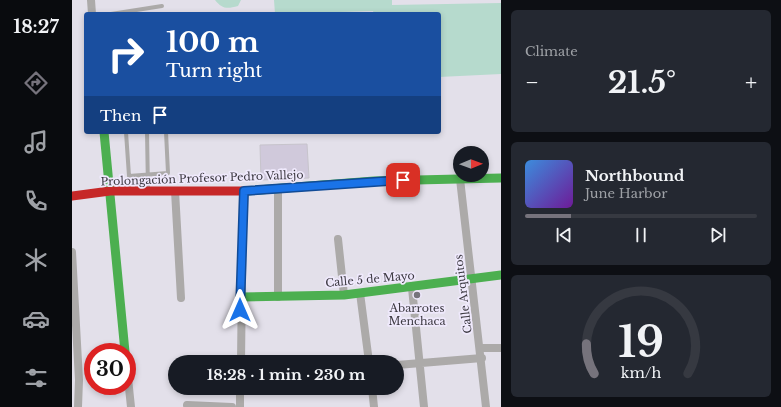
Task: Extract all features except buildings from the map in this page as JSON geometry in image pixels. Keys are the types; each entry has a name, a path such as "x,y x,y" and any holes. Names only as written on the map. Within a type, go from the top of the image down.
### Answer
{"street":[{"path":"91,0 92,12"},
{"path":"104,134 124,343"},
{"name":"Prolongación Profesor Pedro Vallejo","path":"489,178 501,178"},
{"name":"Prolongación Profesor Pedro Vallejo","path":"72,196 110,191 244,191 374,181 453,179"},
{"name":"Calle Arquitos","path":"460,182 481,348 486,407"},
{"path":"278,189 278,297"},
{"path":"175,191 181,298"},
{"path":"241,355 240,297 244,191"},
{"path":"338,239 344,295"},
{"path":"72,252 79,372 78,407"},
{"name":"Calle 5 de Mayo","path":"240,297 344,295 412,288 501,275"},
{"path":"412,288 424,407"},
{"path":"360,293 368,355"},
{"path":"481,348 501,348"},
{"path":"404,364 482,358"},
{"path":"130,395 131,407"},
{"path":"240,395 240,407"},
{"path":"373,395 374,407"},
{"path":"187,405 232,407"}],"lane":[{"path":"124,12 162,6"},
{"path":"126,134 129,176 148,176 168,173 166,134"},
{"path":"147,134 148,190"}],"green space":[{"path":"215,0 241,0 238,6 228,8 222,7"},
{"path":"274,0 392,0 392,5 501,3 501,74 441,77 441,12 275,12"}],"traffic: fast":[{"path":"104,134 124,343"},
{"path":"246,191 374,181 501,178"},
{"path":"240,297 344,295 501,275"}],"traffic: jam":[{"path":"72,196 110,191 246,191"}],"place":[{"name":"Abarrotes Menchaca","path":"417,295"}],"route":[{"path":"240,310 244,191 403,180"}]}
